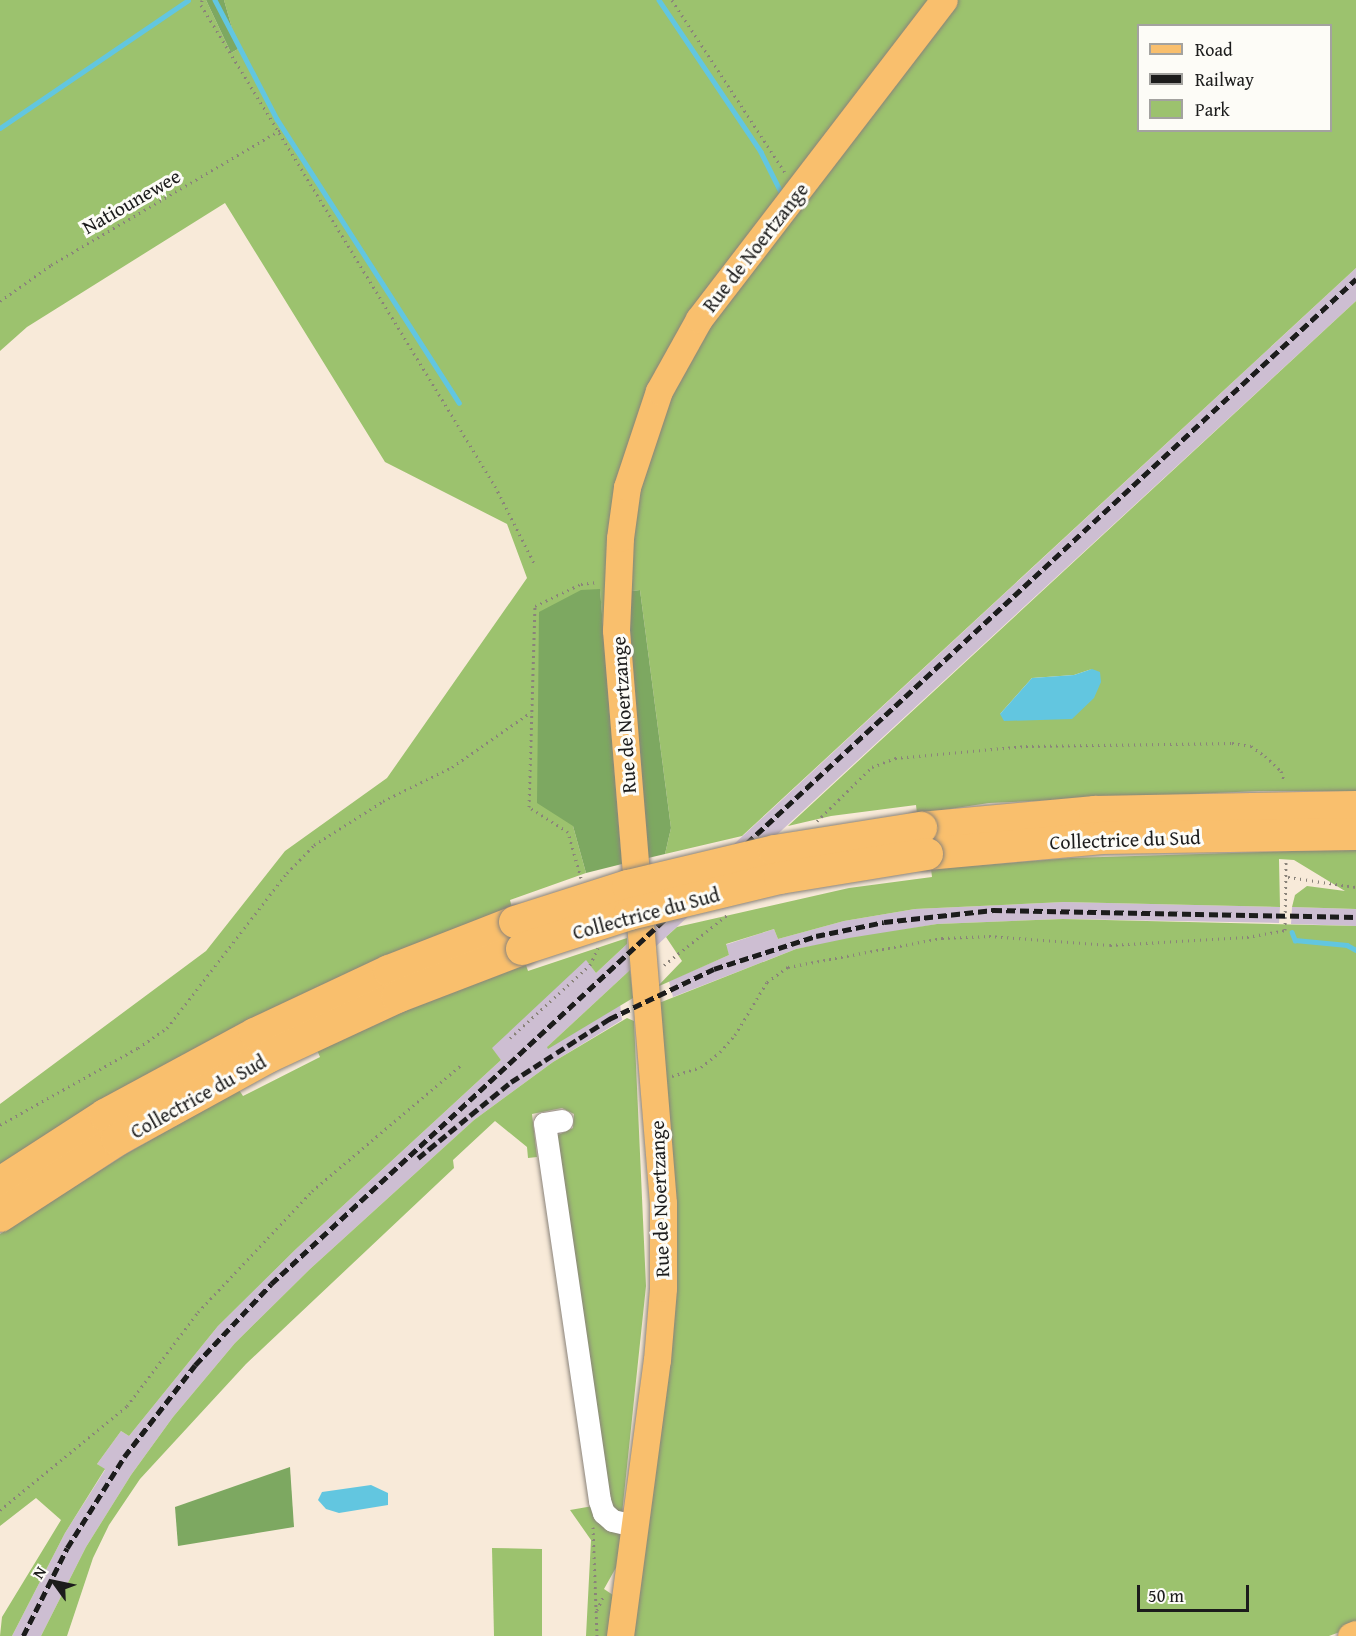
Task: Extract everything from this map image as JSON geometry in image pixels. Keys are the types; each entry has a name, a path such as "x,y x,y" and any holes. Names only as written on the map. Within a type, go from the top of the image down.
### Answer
{"highway":[{"name":"Collectrice du Sud","path":"924,841 1095,812 1356,807"},
{"name":"Collectrice du Sud","path":"0,1216 117,1140 268,1057 397,997 519,935 628,886 775,851 924,841 1356,834"},
{"name":"Collectrice du Sud","path":"0,1183 105,1115 255,1034 389,971 519,935"}],"main road":[{"name":"Rue de Noertzange","path":"620,1636 663,1288 663,1203 616,630 620,538 627,486 659,392 699,319 944,0"},
{"path":"1351,1636 1356,1634"}],"street":[{"path":"562,1121 545,1124 600,1501 604,1513 613,1521 635,1526"}],"path":[{"path":"202,0 201,5 280,130 495,486 535,565"},
{"path":"672,0 770,146 797,193"},
{"name":"Natiounewee","path":"0,301 51,265 280,130"},
{"path":"581,875 568,832 529,807 535,606 580,584 602,582"},
{"path":"0,1125 138,1048 167,1028 286,873 314,845 383,801 452,767 531,712"},
{"path":"654,1078 679,1076 720,1052 735,1035 766,982 788,967 942,938 989,936 1110,945 1247,938 1285,930 1288,877 1286,860"},
{"path":"1288,877 1356,887"},
{"path":"510,1038 590,965 598,946"},
{"path":"0,1510 127,1406 198,1312 312,1191 461,1065"},
{"path":"593,1520 597,1636"}],"shaded area":[{"path":"1356,268 1356,301 654,948 651,921"},
{"path":"1064,902 1280,907 1279,923 1063,919 937,924 796,949 673,997 669,981 729,955 725,945 774,929 778,939 844,921 915,909"},
{"path":"1292,907 1356,909 1356,926 1291,924"},
{"path":"627,944 630,970 547,1047 620,1004 622,1020 553,1062 474,1120 310,1269 235,1343 173,1417 131,1475 86,1547 41,1636 12,1636 65,1533 105,1470 97,1464 121,1431 129,1436 218,1326 296,1249 501,1060 491,1048 586,959 596,973"}],"green space":[{"path":"0,0 206,0 231,53 238,49 224,0 1356,0 1356,268 742,836 665,854 671,828 640,590 624,592 622,864 600,590 581,590 573,826 586,873 510,900 512,908 381,958 0,1166 0,1104 206,951 285,851 387,778 527,578 507,524 385,462 225,203 27,327 0,351"},
{"path":"206,0 224,0 238,49 231,53"},
{"path":"1356,301 1356,791 1259,791 989,803 917,814 916,805 831,816 788,826","holes":["1092,669 1000,714 1032,678 1074,675"]},
{"path":"600,589 622,864 586,873 573,826 537,803 539,612 581,590"},
{"path":"640,590 671,828 665,854 644,859 624,592"},
{"path":"1356,849 1356,909 1292,907 1295,895 1307,886 1345,891 1294,860 1279,859 1280,907 1064,902 915,909 844,921 778,939 774,929 726,944 729,955 657,987 682,961 666,937 677,927 849,888 932,877 931,869 1071,858"},
{"path":"1063,919 1356,926 1356,1626 1329,1636 629,1636 646,1504 659,1003 796,949 937,924"},
{"path":"627,938 627,944 596,973 586,960 492,1048 501,1060 296,1249 218,1326 129,1436 121,1431 97,1464 105,1469 65,1533 12,1636 0,1636 2,1617 61,1520 36,1498 0,1526 0,1234 126,1154 239,1090 243,1096 320,1057 317,1050 403,1010 525,962 528,971"},
{"path":"630,970 633,998 548,1049 547,1047"},
{"path":"627,1018 634,1021 646,1286 622,1514 612,1510 556,1136 573,1128 574,1114 562,1108 532,1114 537,1157 528,1158 527,1147 495,1121 453,1160 454,1168 246,1364 140,1479 109,1525 93,1558 67,1636 41,1636 86,1547 131,1475 173,1417 235,1343 310,1269 474,1120 553,1062"},
{"path":"290,1467 294,1527 178,1546 175,1507"},
{"path":"593,1506 604,1527 622,1535 618,1564 604,1589 616,1597 611,1636 586,1636 591,1540 570,1510"},
{"path":"492,1548 542,1549 542,1636 494,1636"}],"water":[{"path":"1092,669 1100,672 1101,682 1094,698 1072,719 1004,721 1000,714 1032,678 1074,675"},
{"path":"371,1485 388,1493 388,1505 339,1513 326,1509 318,1500 322,1492"}],"waterway":[{"path":"0,128 188,0"},
{"path":"215,0 277,119 459,403"},
{"path":"659,0 761,152 782,194"},
{"path":"1292,932 1295,940 1347,945 1356,950"}],"railway":[{"path":"23,1636 67,1548 124,1457 195,1365 271,1284 1356,279"},
{"path":"418,1158 511,1082 609,1019 714,969 816,936 884,922 993,910 1356,917"}]}
